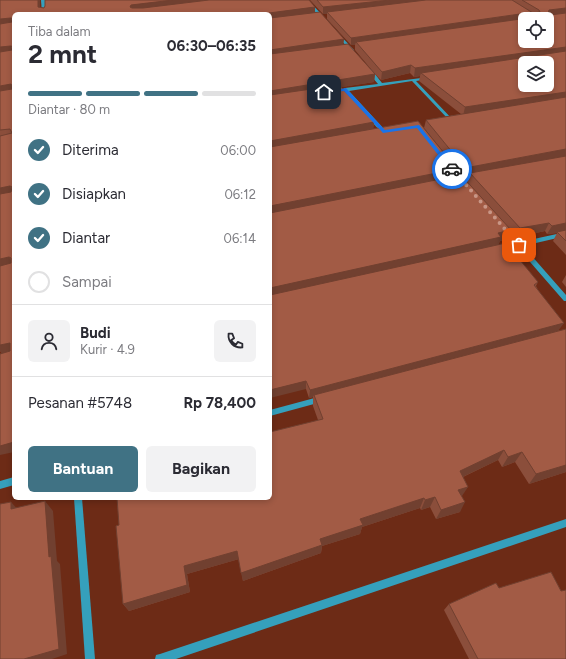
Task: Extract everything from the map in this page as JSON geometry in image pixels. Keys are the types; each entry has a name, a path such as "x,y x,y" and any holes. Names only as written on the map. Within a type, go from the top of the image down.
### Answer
{"street":[{"path":"43,0 44,12"},
{"path":"306,0 325,17 327,22"},
{"path":"317,18 325,17"},
{"path":"332,28 356,55"},
{"path":"344,50 357,48"},
{"path":"366,67 381,85"},
{"path":"338,90 432,77"},
{"path":"413,80 454,121 445,122"},
{"path":"345,89 384,132"},
{"path":"377,134 397,130"},
{"path":"499,223 566,299"},
{"path":"490,252 566,234"},
{"path":"272,412 331,397"},
{"path":"0,485 12,482"},
{"path":"78,500 90,659"},
{"path":"160,659 566,524"}],"building":[{"path":"0,0 38,0 38,7 44,8 45,0 173,0 131,5 130,7 143,8 209,0 309,0 315,7 272,13 12,12 12,18 0,19"},
{"path":"317,0 390,0 323,7"},
{"path":"426,0 512,0 531,12 518,12 518,14 351,38 327,12"},
{"path":"522,0 566,0 566,8 549,10 548,12 540,12"},
{"path":"320,12 344,39 272,50 272,18"},
{"path":"566,13 566,47 415,68 411,65 382,72 356,42 518,19 518,48 554,48 554,14"},
{"path":"12,22 12,46 0,47 0,24"},
{"path":"348,44 375,74 272,91 272,54"},
{"path":"12,50 12,86 11,84 0,86 0,52"},
{"path":"566,51 566,92 465,107 421,73 518,58 518,92 554,92 554,56 533,56"},
{"path":"339,85 374,122 272,141 272,95"},
{"path":"12,89 12,133 10,129 0,130 0,91"},
{"path":"566,97 566,149 465,168 426,120"},
{"path":"418,121 457,169 272,206 272,147"},
{"path":"12,133 12,187 0,188 0,136"},
{"path":"566,156 566,223 552,226 549,223 520,228 470,173"},
{"path":"461,175 511,230 498,233 501,237 272,288 272,213"},
{"path":"12,187 12,443 0,446 0,354 10,351 10,343 0,345 0,266 11,263 11,258 0,259 0,194 11,192"},
{"path":"566,230 566,241 557,232"},
{"path":"506,243 538,282 534,285 564,323 310,390 306,381 272,390 272,295"},
{"path":"566,329 566,465 536,474 522,452 508,457 504,450 460,471 468,487 458,490 465,502 441,510 435,497 425,500 424,498 360,519 363,525 320,539 322,545 241,573 237,551 184,566 187,585 123,604 116,526 119,525 117,500 272,500 272,432 323,419 314,395"},
{"path":"45,501 49,557 51,556 59,649 24,659 0,659 0,504 11,502 11,509"},
{"path":"551,572 561,591 566,590 566,659 478,659 449,604 496,583 499,588"}],"way so far":[{"path":"452,169 519,245"}],"route":[{"path":"324,92 345,89 384,132 418,126 452,169"}]}
